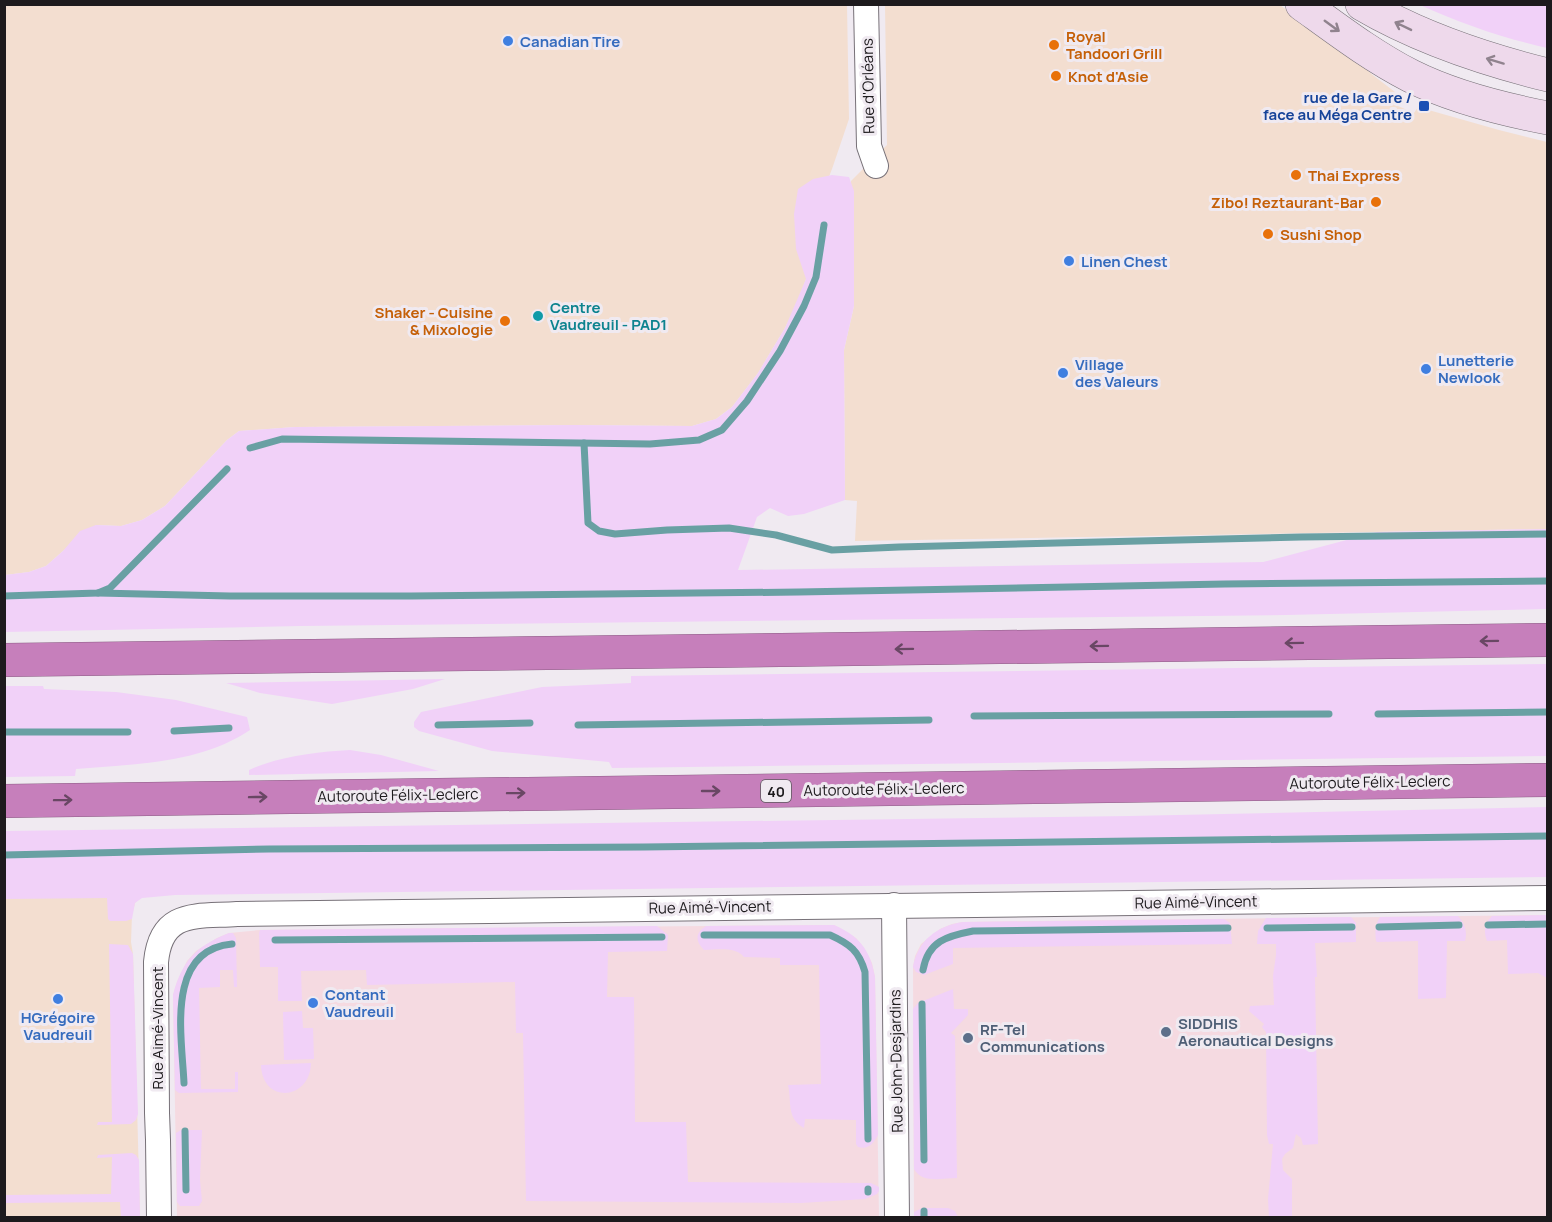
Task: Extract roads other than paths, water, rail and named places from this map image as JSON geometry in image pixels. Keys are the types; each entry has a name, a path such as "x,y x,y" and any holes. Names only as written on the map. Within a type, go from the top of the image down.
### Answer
{"highway":[{"path":"4,660 1548,640"},
{"name":"Autoroute Félix-Leclerc","path":"4,801 1548,780"}],"main road":[{"path":"1302,4 1361,47 1412,76 1477,101 1548,118"},
{"path":"1362,4 1444,44 1548,75"}],"street":[{"name":"Rue d'Orléans","path":"866,4 868,140 876,166"},
{"name":"Rue Aimé-Vincent","path":"159,1218 156,962 165,932 183,918 237,914 1548,898"},
{"name":"Rue John-Desjardins","path":"894,905 897,1218"}],"waterway":[{"path":"250,448 282,439 650,444 699,440 722,430 747,401 780,351 804,306 816,277 824,225"},
{"path":"584,443 588,523 599,531 615,534 729,528 776,535 832,550 1301,537 1548,534"},
{"path":"4,596 98,593 110,588 227,469"},
{"path":"98,593 411,596 1548,581"},
{"path":"1378,714 1548,712"},
{"path":"974,716 1329,714"},
{"path":"578,725 929,720"},
{"path":"438,725 530,723"},
{"path":"174,731 229,728"},
{"path":"4,732 128,732"},
{"path":"4,855 269,849 644,847 1548,836"},
{"path":"1488,925 1548,924"},
{"path":"1379,927 1459,925"},
{"path":"1267,928 1352,927"},
{"path":"923,970 929,952 934,946 947,938 973,931 1228,928"},
{"path":"704,935 830,935 857,953 865,972 868,1139"},
{"path":"275,940 662,937"},
{"path":"184,1083 181,1020 182,998 187,978 196,962 211,950 232,944"},
{"path":"922,1004 924,1160"},
{"path":"185,1131 186,1190"},
{"path":"924,1211 924,1218"}],"place":[{"name":"Canadian Tire","path":"508,41"},
{"name":"Royal Tandoori Grill","path":"1054,45"},
{"name":"Knot d'Asie","path":"1056,76"},
{"name":"rue de la Gare / face au Méga Centre","path":"1424,106"},
{"name":"Thai Express","path":"1296,175"},
{"name":"Zibo! Reztaurant-Bar","path":"1376,202"},
{"name":"Sushi Shop","path":"1268,234"},
{"name":"Linen Chest","path":"1069,261"},
{"name":"Centre Vaudreuil - PAD1","path":"538,316"},
{"name":"Shaker - Cuisine & Mixologie","path":"505,321"},
{"name":"Lunetterie Newlook","path":"1426,369"},
{"name":"Village des Valeurs","path":"1063,373"},
{"name":"HGrégoire Vaudreuil","path":"58,999"},
{"name":"Contant Vaudreuil","path":"313,1003"},
{"name":"SIDDHIS Aeronautical Designs","path":"1166,1032"},
{"name":"RF-Tel Communications","path":"968,1038"}]}
